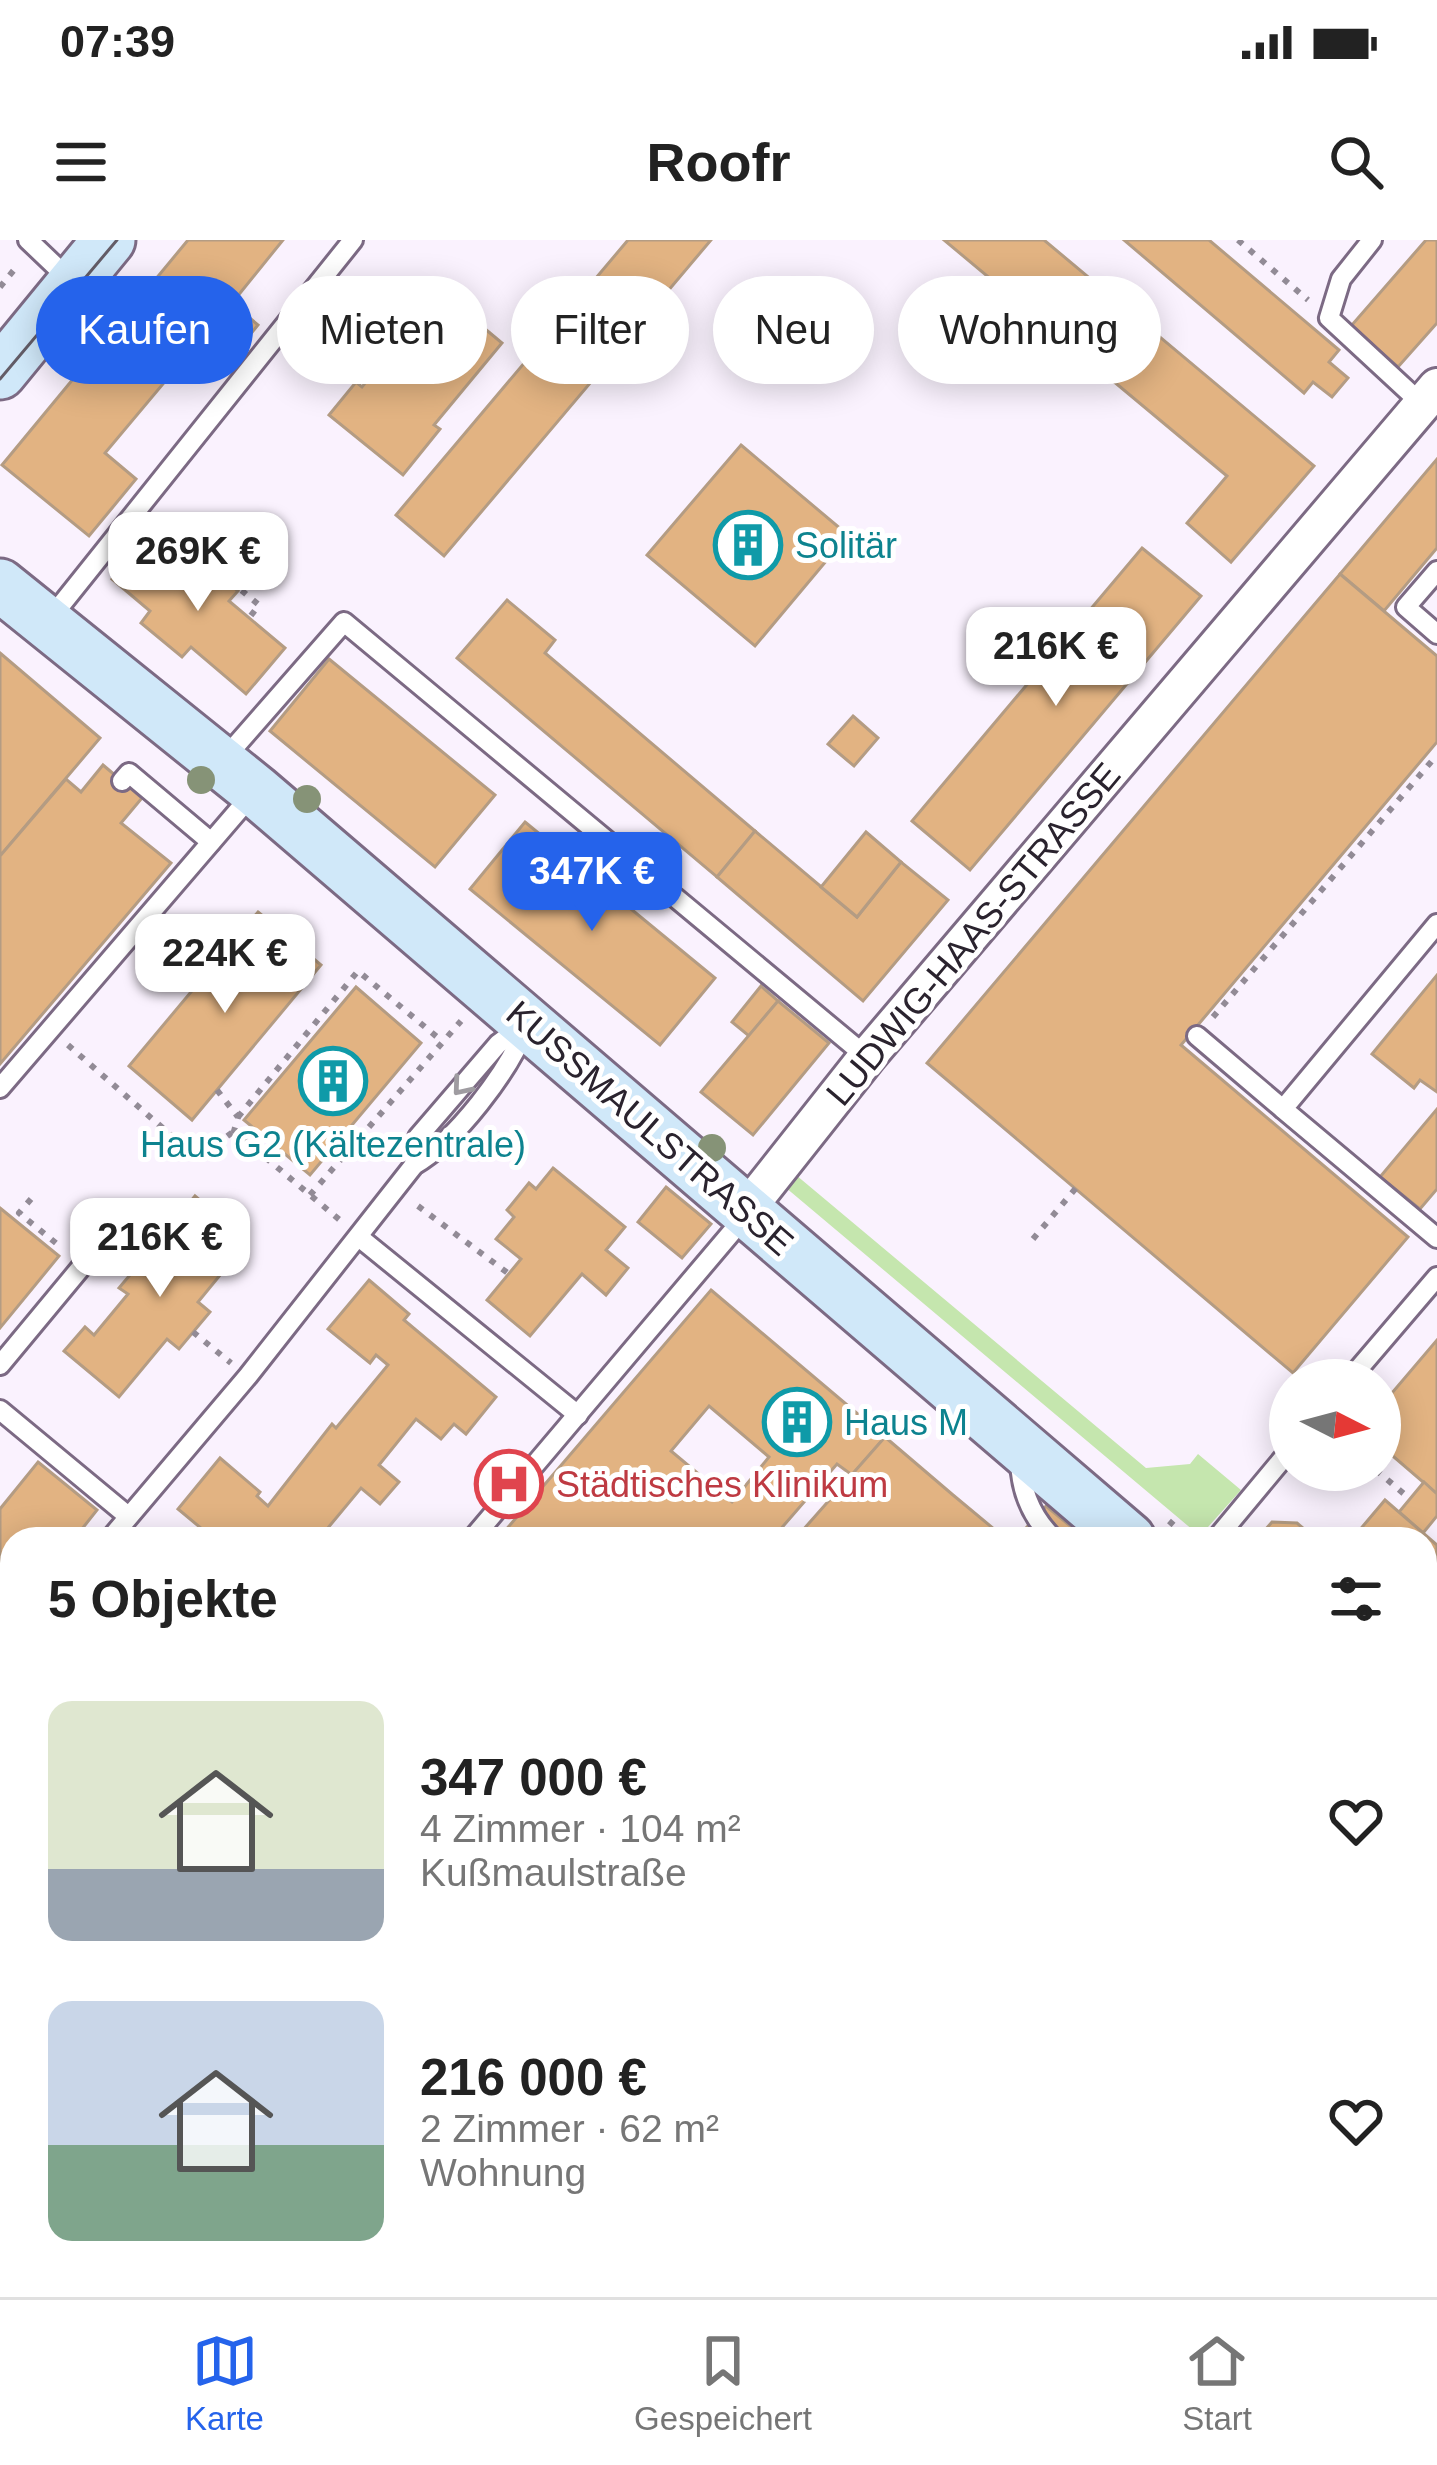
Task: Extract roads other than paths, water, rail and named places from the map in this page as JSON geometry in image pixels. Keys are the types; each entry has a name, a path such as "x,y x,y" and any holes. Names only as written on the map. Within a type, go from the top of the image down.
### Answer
{"street":[{"path":"79,276 109,240"},
{"path":"0,373 36,329"},
{"name":"LUDWIG-HAAS-STRASSE","path":"747,1211 867,1057 1430,396"},
{"name":"KUSSMAULSTRASSE","path":"0,585 490,989 1115,1527"}],"lane":[{"path":"28,240 66,276"},
{"path":"46,624 353,240"},
{"path":"1372,240 1341,279 1329,318 1430,396"},
{"path":"1437,572 1406,608 1437,634"},
{"path":"0,1088 211,842 238,777 344,622 867,1057"},
{"path":"122,781 129,773 211,842"},
{"path":"1283,1109 1437,924"},
{"path":"119,1527 360,1238 414,1165 418,1137 497,1044 528,1022"},
{"path":"1197,1036 1437,1238"},
{"path":"482,1527 747,1211"},
{"path":"360,1238 578,1415"},
{"path":"0,1365 82,1265"},
{"path":"1368,1359 1435,1284"},
{"path":"0,1440 7,1416 128,1516"},
{"path":"1020,1444 1020,1476 1034,1519 1042,1527"},
{"path":"1226,1527 1269,1475"}],"tram line":[{"path":"0,379 117,240"}],"place":[{"name":"Solitär","path":"748,545"},
{"name":"Haus G2 (Kältezentrale)","path":"333,1081"},
{"name":"Haus M","path":"797,1422"},
{"name":"Städtisches Klinikum","path":"509,1484"}]}
